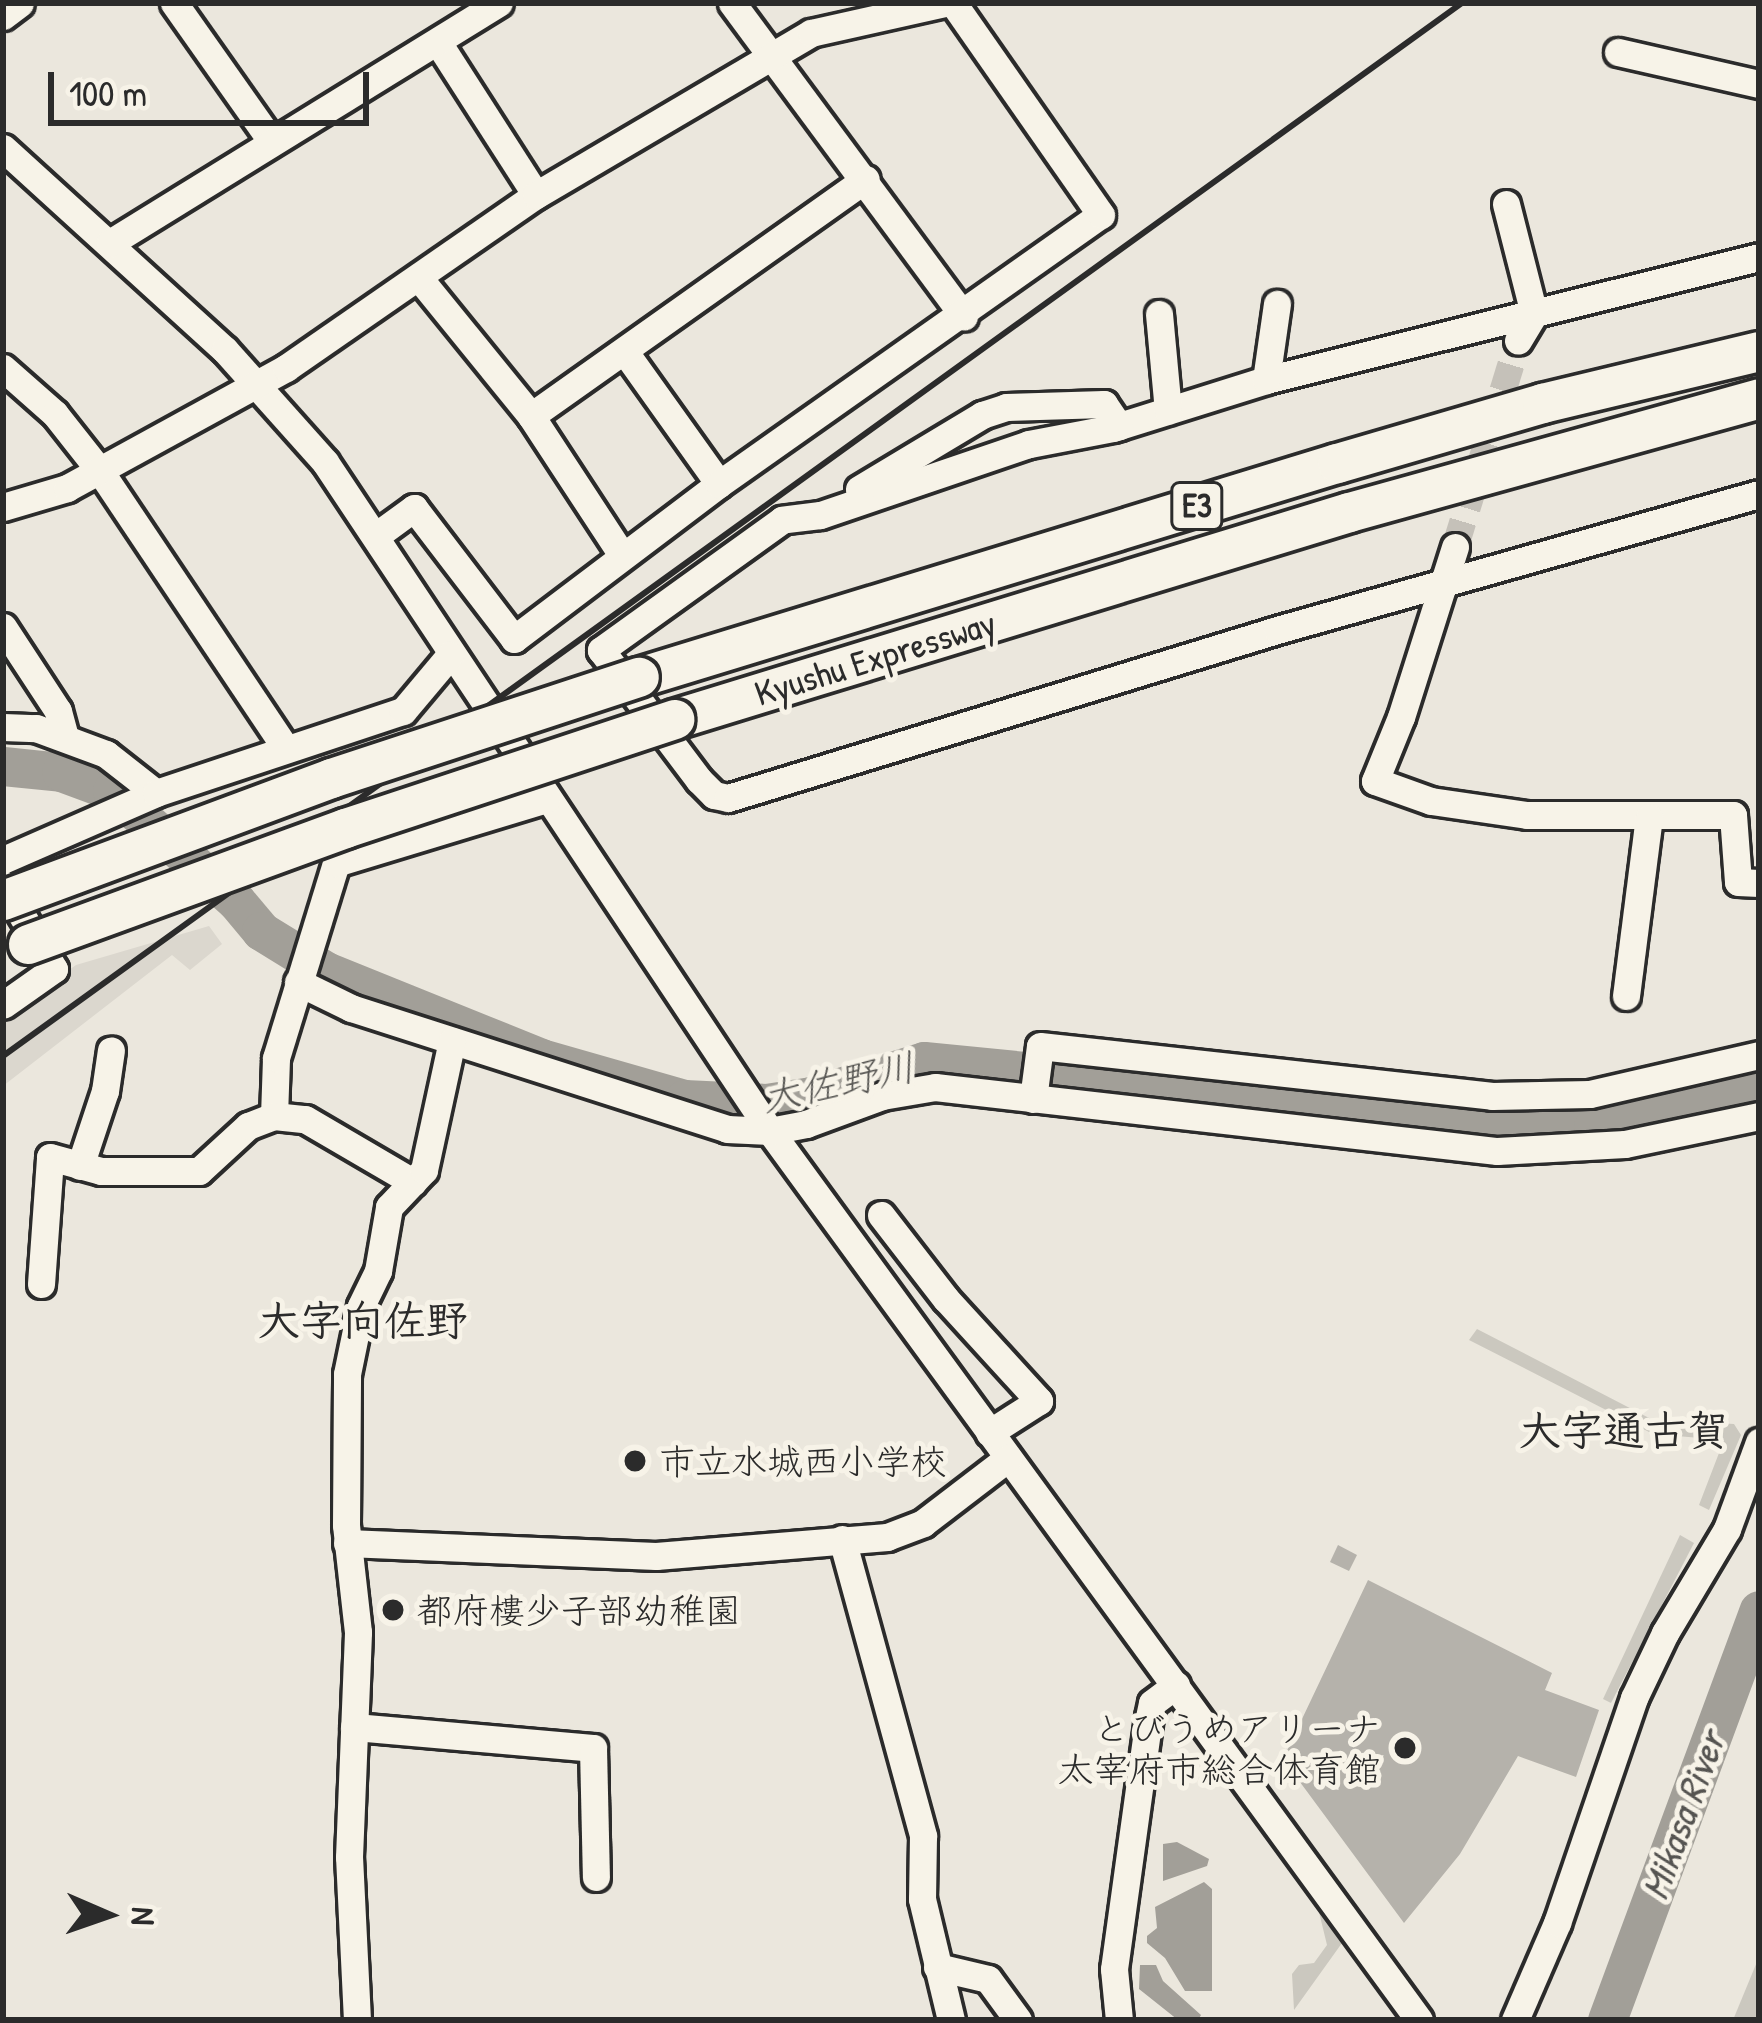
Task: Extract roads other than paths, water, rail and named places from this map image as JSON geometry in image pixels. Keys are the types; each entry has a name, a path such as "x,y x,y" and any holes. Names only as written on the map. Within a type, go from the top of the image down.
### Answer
{"highway":[{"name":"Kyushu Expressway","path":"3,900 331,778 639,677 1542,403 1759,351"},
{"name":"Kyushu Expressway","path":"16,949 345,828 676,735 1349,512 1759,398"}],"street":[{"path":"3,16 20,3"},
{"path":"174,3 272,142"},
{"path":"110,243 500,3"},
{"path":"732,3 964,316"},
{"path":"810,3 811,33"},
{"path":"3,506 67,488 257,382 536,196 811,33 949,3 1101,215 964,316 718,484 514,639 414,508 377,535"},
{"path":"439,44 536,196"},
{"path":"1618,52 1759,84"},
{"path":"3,148 257,382 377,535 450,655 770,1131 1419,2020"},
{"path":"531,416 866,179"},
{"path":"1506,204 1534,314 1518,341"},
{"path":"1759,257 1266,380 1119,426 1029,444 851,504 782,520 601,650 676,735 714,795 728,798 1444,582 1759,494"},
{"path":"419,278 531,416 622,555"},
{"path":"1266,380 1265,358 1277,304"},
{"path":"1159,314 1168,410"},
{"path":"626,352 718,484"},
{"path":"3,368 55,414 100,471 285,747"},
{"path":"851,504 855,491 982,416 1006,407 1030,402 1104,404 1119,426"},
{"path":"1455,547 1375,781 1431,801 1527,815 1733,815 1738,882 1759,884"},
{"path":"3,627 58,711 65,737"},
{"path":"3,860 156,793 404,711 450,655"},
{"path":"3,727 65,737 106,754 156,793"},
{"path":"274,1116 276,1058 298,982 316,941 336,863 547,799"},
{"path":"1626,996 1649,817"},
{"path":"3,884 54,969 3,1005"},
{"path":"298,982 351,1008 691,1122 770,1131 914,1089 1497,1151 1625,1144 1759,1116"},
{"path":"357,2020 349,1857 358,1632 347,1543 344,1427 352,1337 378,1271 389,1207 424,1170 452,1041"},
{"path":"1034,1100 1040,1046 1492,1096 1590,1094 1759,1055"},
{"path":"80,1166 105,1090 111,1050"},
{"path":"41,1284 50,1157 80,1166 146,1174 199,1171 248,1126 274,1116 320,1127 413,1182"},
{"path":"881,1215 946,1299 1039,1401 989,1433"},
{"path":"1515,2020 1557,1923 1634,1698 1727,1529 1759,1442"},
{"path":"347,1543 656,1556 906,1533 1008,1458"},
{"path":"842,1539 923,1836 922,1899 950,2020"},
{"path":"1119,2020 1114,1969 1149,1717 1152,1703 1175,1684"},
{"path":"354,1727 593,1748 596,1877"},
{"path":"937,1966 988,1978 1018,2020"}],"waterway":[{"name":"大佐野川","path":"3,766 61,772 112,791 236,901 261,931 326,971 541,1058 684,1099 766,1103 811,1096 924,1061 1593,1127 1759,1086"},
{"name":"Mikasa River","path":"1607,2020 1759,1610"}],"tunnel":[{"path":"1455,547 1518,341"}],"railway":[{"path":"3,1056 1462,3"}],"place":[{"name":"市立水城西小学校","path":"635,1461"},
{"name":"都府樓少子部幼稚園","path":"393,1610"},
{"name":"とびうめアリーナ 太宰府市総合体育館","path":"1405,1748"}],"district":[{"name":"大字向佐野","path":"363,1320"},
{"name":"大字通古賀","path":"1624,1430"}]}
